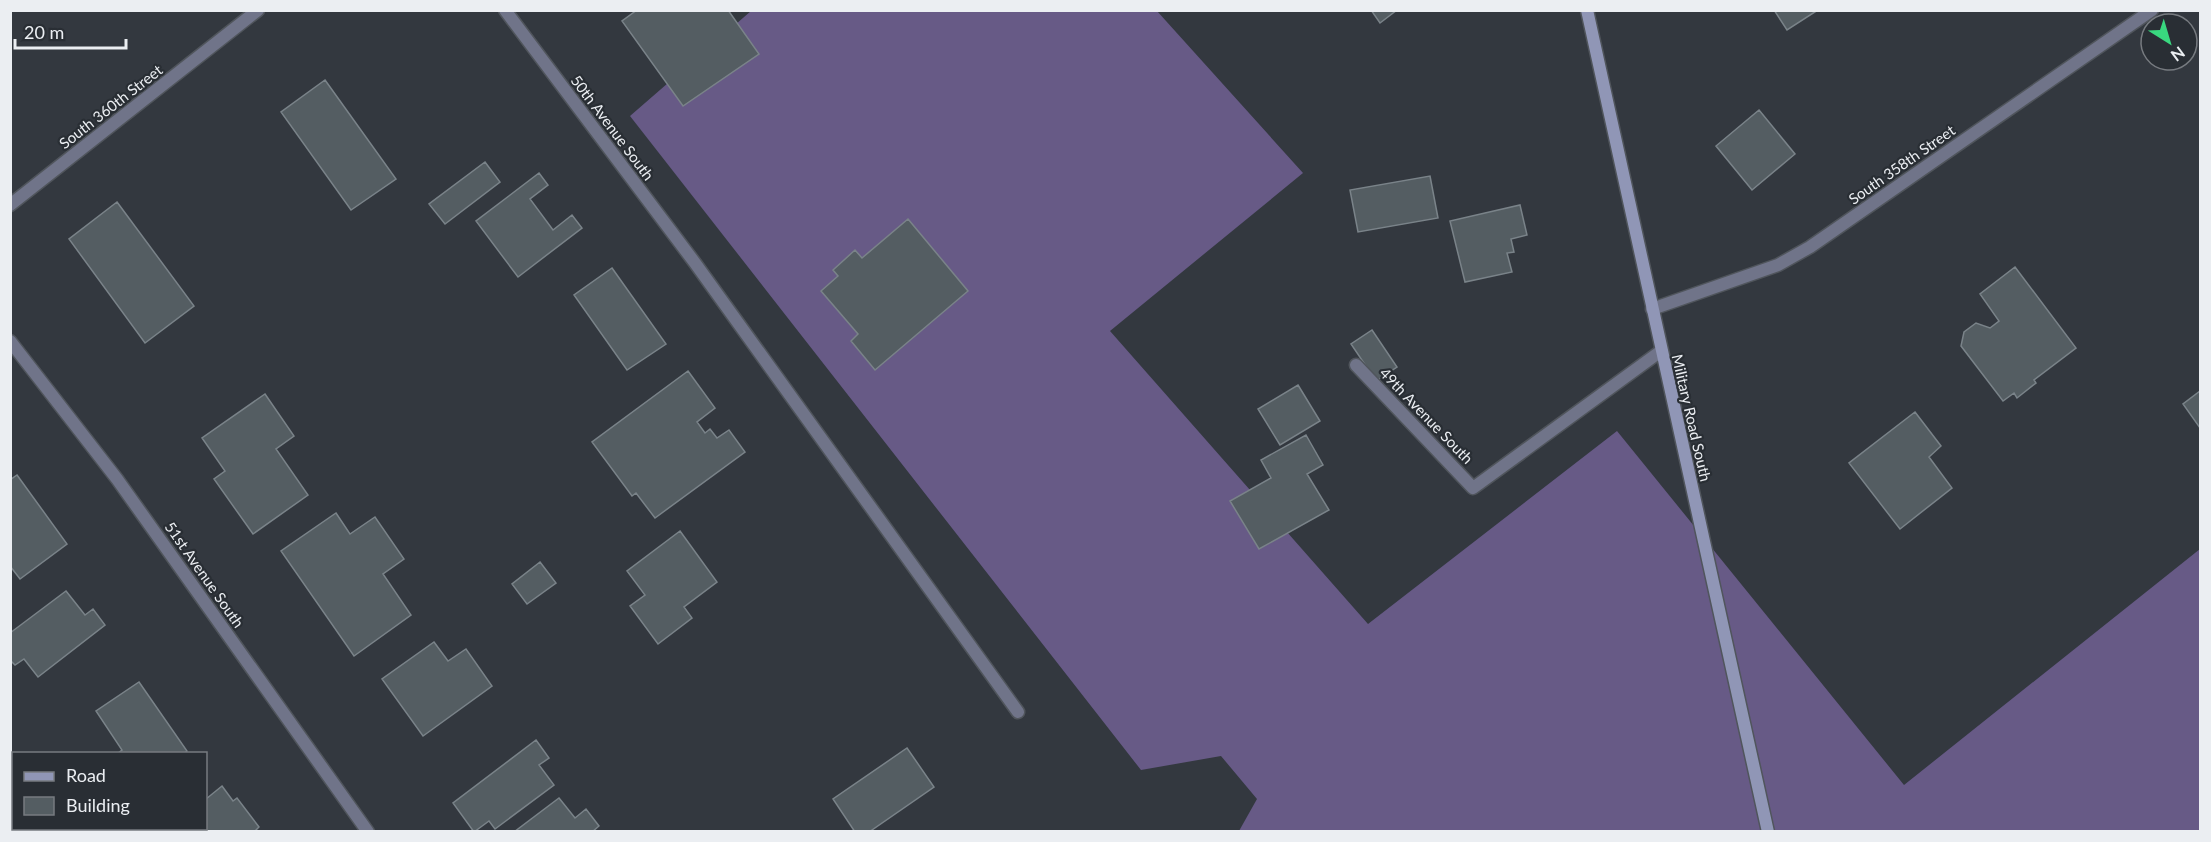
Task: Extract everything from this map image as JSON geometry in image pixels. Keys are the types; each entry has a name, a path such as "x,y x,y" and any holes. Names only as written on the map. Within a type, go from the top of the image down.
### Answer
{"main road":[{"name":"Military Road South","path":"1587,10 1768,831"}],"street":[{"name":"South 360th Street","path":"10,205 258,10"},
{"name":"50th Avenue South","path":"505,10 695,263 1018,712"},
{"name":"South 358th Street","path":"1652,309 1778,265 1810,248 2151,10"},
{"name":"51st Avenue South","path":"10,341 117,479 368,831"},
{"name":"49th Avenue South","path":"1356,365 1473,488 1661,351"}],"shaded area":[{"path":"751,11 1157,11 1303,173 1110,331 1368,624 1617,431 1904,785 2200,549 2200,831 1239,831 1257,799 1221,756 1141,770 630,116"}],"building":[{"path":"637,10 728,10 759,54 683,106 622,21"},
{"path":"1371,10 1397,10 1380,23"},
{"path":"1774,10 1818,10 1787,30"},
{"path":"325,80 396,179 351,210 281,112"},
{"path":"1759,110 1795,154 1752,190 1716,146"},
{"path":"485,162 500,182 445,224 429,204"},
{"path":"539,173 548,185 530,199 553,230 572,215 582,228 518,277 476,221"},
{"path":"1430,176 1438,218 1358,232 1350,190"},
{"path":"117,202 194,306 145,343 69,239"},
{"path":"1520,205 1527,235 1511,239 1514,252 1507,253 1512,272 1465,282 1450,221"},
{"path":"908,219 968,291 875,370 851,341 858,334 821,291 838,276 833,270 855,250 862,258"},
{"path":"2015,267 2076,348 2034,380 2036,383 2017,398 2014,393 2003,401 1961,346 1964,332 1976,323 1990,328 1999,321 1980,294"},
{"path":"612,268 666,344 627,370 574,295"},
{"path":"1372,330 1397,367 1376,381 1351,344"},
{"path":"688,371 715,408 697,422 705,433 710,429 717,438 729,430 745,452 655,518 636,493 632,496 592,442"},
{"path":"1298,385 1320,421 1280,445 1258,409"},
{"path":"2200,391 2200,428 2183,404"},
{"path":"265,394 294,436 276,449 308,495 253,534 214,479 225,471 202,438"},
{"path":"1915,412 1941,446 1929,457 1952,488 1900,529 1849,463"},
{"path":"1306,435 1323,465 1307,474 1329,510 1259,549 1230,501 1271,478 1261,460"},
{"path":"17,475 67,544 20,579 10,566 10,480"},
{"path":"336,513 350,534 375,517 404,559 383,574 411,615 354,656 281,551"},
{"path":"680,531 717,582 684,607 692,618 658,644 630,606 645,595 627,571"},
{"path":"540,562 556,583 527,604 512,584"},
{"path":"66,591 85,615 93,609 105,625 38,677 24,659 15,665 10,660 10,633"},
{"path":"434,642 448,661 466,649 492,686 423,736 382,679"},
{"path":"139,682 187,751 120,752 122,750 96,711"},
{"path":"536,740 549,758 539,765 554,785 495,829 489,821 474,832 453,803"},
{"path":"907,748 934,787 869,832 855,832 833,799"},
{"path":"222,786 233,801 237,798 259,827 254,832 162,832 164,830 207,830 207,798"},
{"path":"10,787 12,789 12,830 25,830 10,832"},
{"path":"559,798 575,818 586,809 599,826 592,832 514,832"}]}
